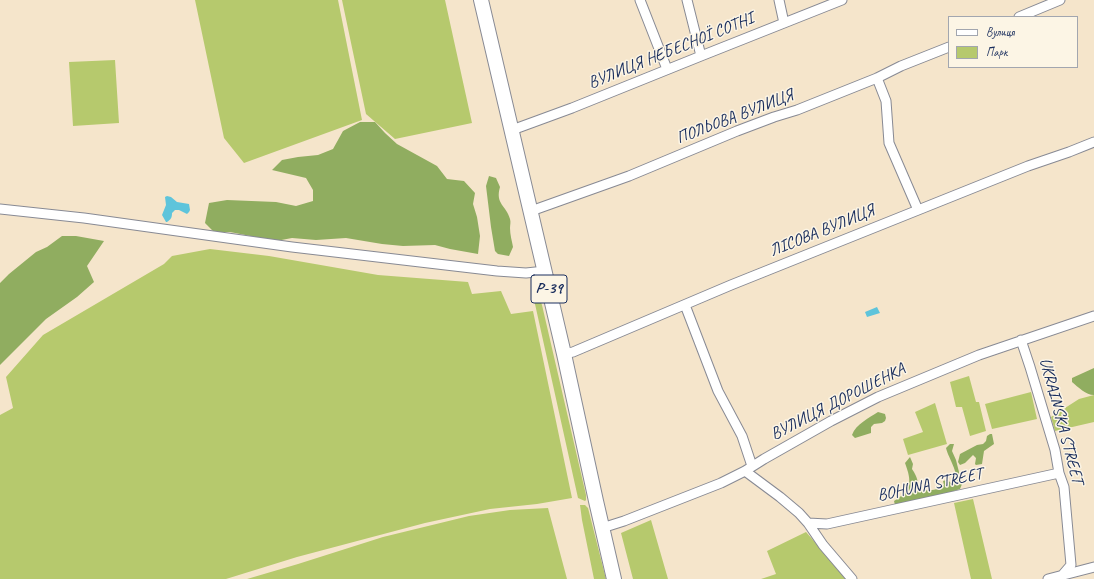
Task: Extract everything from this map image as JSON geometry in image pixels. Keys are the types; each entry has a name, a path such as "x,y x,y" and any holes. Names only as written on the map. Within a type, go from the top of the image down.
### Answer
{"main road":[{"name":"Р-39","path":"481,0 564,354 614,579"}],"street":[{"path":"640,0 666,69"},
{"path":"687,0 701,56"},
{"path":"779,0 784,23"},
{"name":"ВУЛИЦЯ НЕБЕСНОЇ СОТНІ","path":"512,130 572,108 666,69 842,0"},
{"path":"1021,16 1060,0"},
{"name":"ПОЛЬОВА ВУЛИЦЯ","path":"531,211 629,176 737,131 797,110 877,78 901,66 948,47"},
{"path":"877,78 886,101 888,142 918,210"},
{"name":"ЛІСОВА ВУЛИЦЯ","path":"564,354 573,352 731,285 1028,166 1094,142"},
{"path":"0,210 84,218 292,247 497,271 526,273 545,272"},
{"path":"684,305 718,391 742,436 749,468 799,513 823,545 852,579"},
{"name":"ВУЛИЦЯ ДОРОШЕНКА","path":"602,528 624,521 721,482 878,397 979,355 1094,316"},
{"name":"UKRAINSKA STREET","path":"1020,340 1030,367 1055,450 1059,473 1064,487 1070,565 1060,578"},
{"name":"BOHUNA STREET","path":"808,523 827,524 1059,473"},
{"path":"1048,579 1060,578 1094,567"}],"green space":[{"path":"195,0 338,0 362,120 244,163 224,138"},
{"path":"342,0 445,0 472,123 395,139 366,114"},
{"path":"115,60 119,123 73,126 69,62"},
{"path":"360,122 375,122 397,144 437,166 447,179 464,181 475,193 473,204 480,236 478,254 435,245 403,246 346,238 316,240 292,238 276,241 230,232 214,232 205,223 209,203 227,200 276,202 296,206 313,201 313,190 306,178 272,170 282,160 318,155 333,149 343,131"},
{"path":"489,176 496,178 500,187 500,201 510,220 510,233 513,247 509,256 498,254 495,251 486,186"},
{"path":"62,236 76,236 104,241 87,266 94,282 77,297 46,319 0,365 0,283 36,252 47,247"},
{"path":"210,249 269,256 378,275 468,282 472,294 501,291 511,314 533,311 572,498 537,504 490,509 425,523 297,557 226,579 0,579 0,415 13,408 6,377 43,335 164,264 172,256"},
{"path":"531,286 534,287 538,293 542,305 586,495 585,501 578,498"},
{"path":"1094,368 1094,395 1091,395 1072,382 1072,378"},
{"path":"969,376 976,402 979,402 986,431 970,436 962,407 956,407 950,382"},
{"path":"1031,392 1037,419 992,429 985,404"},
{"path":"1094,395 1094,422 1055,431 1051,417 1079,399"},
{"path":"935,403 947,444 908,455 903,439 923,432 915,412"},
{"path":"878,412 885,414 885,421 874,424 871,427 871,433 855,438 852,435 860,424"},
{"path":"992,434 994,444 984,451 982,464 975,464 976,458 973,455 965,463 960,465 958,462 960,454 977,445 983,444 986,441 987,436"},
{"path":"950,444 954,444 952,451 956,460 962,484 960,489 924,501 905,502 895,505 894,501 904,493 909,485 909,475 905,463 910,457 913,464 912,469 922,490 937,489 944,485 943,481 945,480 949,481 953,485 955,484 955,470 946,448"},
{"path":"973,499 992,579 971,579 954,503"},
{"path":"580,505 585,505 588,508 606,579 594,579"},
{"path":"548,508 567,579 247,579 383,537 469,516 510,510"},
{"path":"651,520 668,579 633,579 621,533"},
{"path":"806,532 847,579 761,579 776,574 767,551"}],"water":[{"path":"165,197 171,197 177,202 189,204 189,212 187,214 179,210 175,210 170,219 166,222 162,215 166,205"},
{"path":"877,307 880,313 867,317 865,312"}]}
